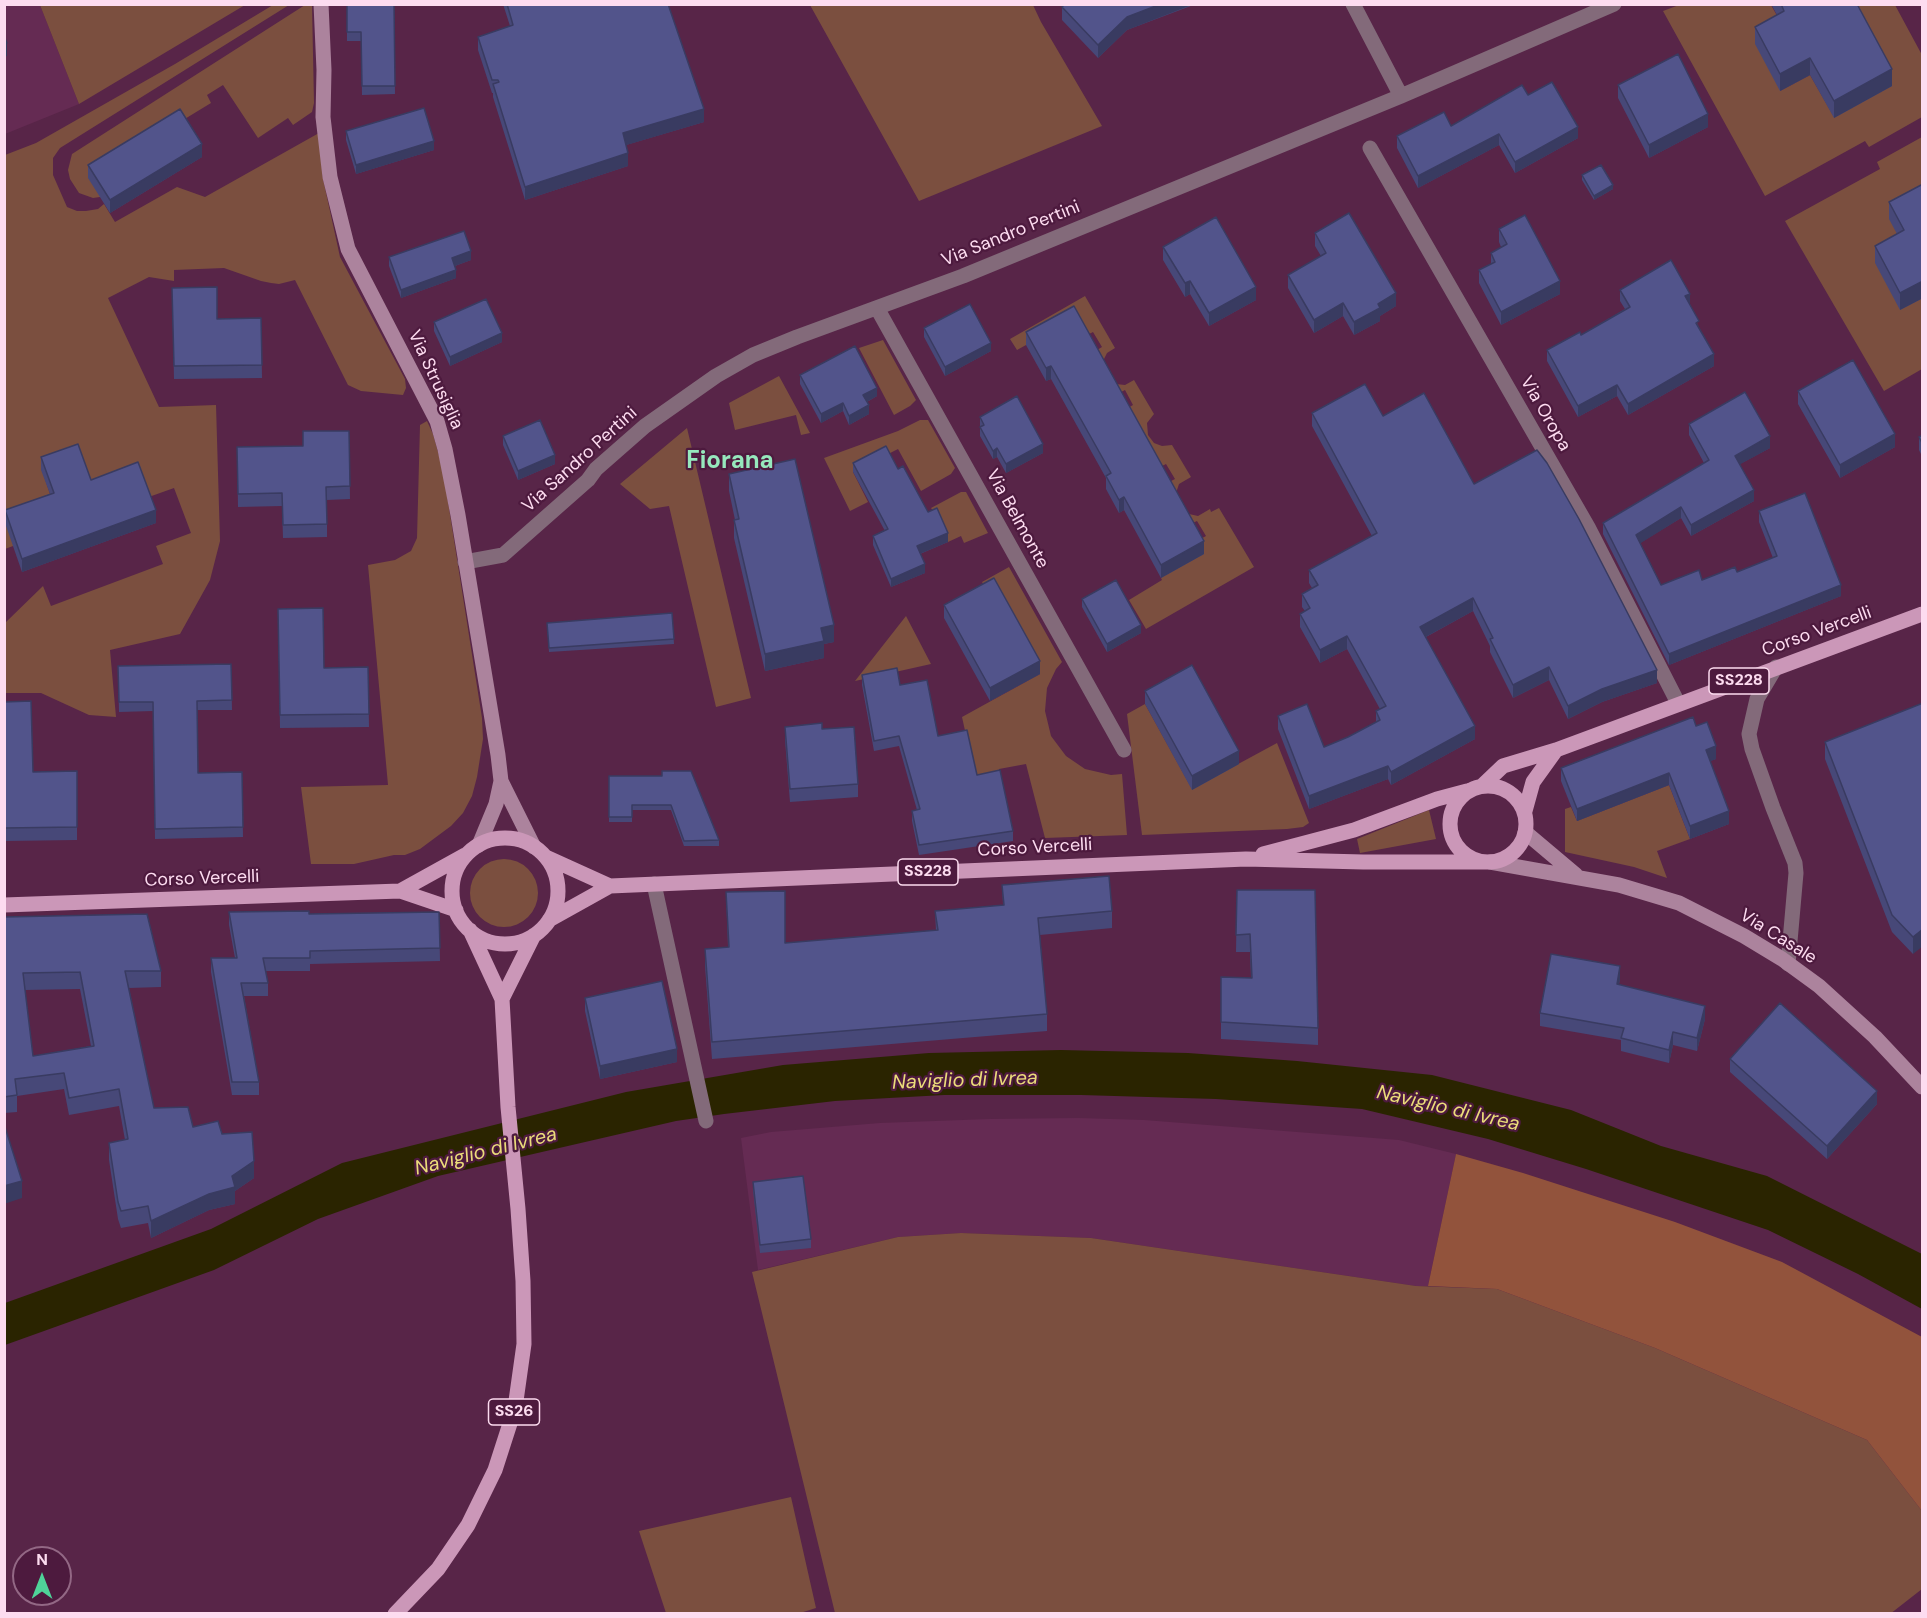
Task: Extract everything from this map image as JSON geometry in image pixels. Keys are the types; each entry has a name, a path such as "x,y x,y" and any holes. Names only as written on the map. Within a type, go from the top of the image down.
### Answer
{"main road":[{"name":"Via Strusiglia","path":"321,4 323,117 330,177 348,249 437,421 445,449 501,781 496,804 473,850"},
{"name":"Corso Vercelli","path":"1246,858 1354,830 1437,799 1478,787 1503,766 1556,750 1923,614"},
{"path":"1524,811 1533,782 1556,750"},
{"name":"Via Strusiglia","path":"501,781 540,852"},
{"path":"1496,786 1509,792 1520,802 1524,811 1526,832 1520,845 1504,859 1487,862 1473,859 1464,854 1455,843 1450,830 1450,817 1455,804 1463,795 1478,787 1496,786"},
{"name":"Via Casale","path":"1526,832 1579,877"},
{"path":"502,838 519,840 540,852 552,867 558,884 558,893 549,920 534,935 517,942 502,944 483,939 462,922 452,895 454,878 457,868 473,850 493,839 502,838"},
{"name":"Corso Vercelli","path":"400,891 473,850"},
{"name":"Corso Vercelli","path":"540,852 610,886"},
{"name":"Corso Vercelli","path":"549,920 610,886 1246,858 1363,862 1487,862"},
{"name":"Via Casale","path":"1487,862 1619,885 1679,903 1744,936 1819,986 1867,1030 1923,1087"},
{"name":"Corso Vercelli","path":"4,905 400,891 456,910"},
{"name":"SS26","path":"395,1614 438,1569 468,1525 495,1470 516,1408 524,1344 523,1281 507,1107 502,999 470,930"},
{"name":"SS26","path":"502,999 534,935"}],"street":[{"path":"1353,4 1401,96"},
{"name":"Via Sandro Pertini","path":"465,562 503,555 645,426 716,376 753,355 963,276 1401,96 1614,4"},
{"name":"Via Oropa","path":"1370,148 1588,527 1678,703"},
{"name":"Via Belmonte","path":"877,308 1124,750"},
{"path":"1776,667 1757,699 1749,734 1769,798 1795,863 1788,964"},
{"path":"654,884 706,1121"}],"shaded area":[{"path":"5,5 40,5 79,104 5,134"},
{"path":"40,5 245,5 79,104"},
{"path":"273,5 289,5 60,148 53,158 53,175 67,207 77,211 86,211 98,209 104,204 115,222 177,187 205,197 319,133 323,179 340,257 405,379 406,388 403,395 361,391 348,385 295,280 279,284 271,283 224,268 174,270 174,281 149,277 108,298 159,407 216,405 220,541 210,580 180,634 110,650 116,717 89,715 41,693 5,693 5,623 43,586 51,606 163,564 156,546 191,533 174,488 146,498 91,493 42,470 54,506 13,546 5,549 5,155 36,143"},
{"path":"305,5 312,5 314,103 312,112 293,125 288,118 258,138 223,85 207,95 211,103 119,159 100,197 93,198 79,193 70,179 68,170 72,154"},
{"path":"810,5 1033,5 1102,126 919,201"},
{"path":"1679,5 1771,5 1784,28 1780,91 1810,75 1834,117 1848,5 1895,5 1922,55 1922,117 1869,147 1865,141 1765,196 1663,11"},
{"path":"1922,137 1922,201 1904,247 1900,309 1922,298 1922,369 1884,391 1785,221 1880,169 1877,162"},
{"path":"1085,296 1115,348 1107,353 1103,361 1092,353 1102,347 1093,332 1083,337 1073,319 1017,350 1010,339"},
{"path":"883,340 916,400 894,415 859,348"},
{"path":"779,376 810,433 801,435 796,415 735,430 729,403"},
{"path":"1134,380 1154,414 1147,423 1148,435 1154,443 1162,446 1172,445 1191,477 1179,484 1176,493 1165,484 1175,479 1166,464 1156,469 1124,410 1133,405 1125,390 1115,395 1116,384 1125,385"},
{"path":"920,420 928,420 955,468 951,474 921,491 898,449 853,472 868,502 850,511 824,458 898,431"},
{"path":"427,421 443,470 482,718 483,739 477,777 472,796 463,813 451,826 420,849 405,855 394,855 354,864 311,864 301,787 388,785 368,565 395,560 411,551 417,538 420,425"},
{"path":"687,428 751,698 716,707 669,506 650,509 620,484"},
{"path":"961,492 966,492 988,533 964,543 961,536 948,542 931,508"},
{"path":"1219,508 1254,567 1146,629 1129,600 1162,580 1161,578 1197,541 1206,536 1197,521 1188,525 1189,514 1198,516 1210,509 1211,512"},
{"path":"1009,567 1062,662 1047,688 1045,711 1051,736 1066,756 1085,769 1111,775 1122,774 1127,835 1045,838 1026,764 999,769 1000,780 977,785 962,717 1040,674 982,582"},
{"path":"906,616 931,664 855,681"},
{"path":"1145,704 1192,789 1277,743 1309,823 1303,827 1287,829 1142,835 1127,714"},
{"path":"1669,785 1690,839 1657,851 1667,878 1634,867 1565,852 1565,809 1571,807 1577,821"},
{"path":"1429,810 1436,839 1360,853 1357,839"},
{"path":"497,859 511,859 523,864 533,874 538,893 533,912 523,922 511,927 497,927 485,922 475,912 470,900 470,886 475,874 485,864"},
{"path":"1078,1118 1144,1120 1399,1140 1456,1154 1428,1286 1091,1238 961,1233 898,1237 758,1270 741,1138 771,1132 880,1123"},
{"path":"1456,1154 1675,1222 1782,1262 1922,1337 1922,1511 1867,1440 1655,1348 1497,1289 1428,1286"},
{"path":"961,1233 1091,1238 1416,1286 1497,1289 1655,1348 1867,1440 1922,1511 1922,1589 1890,1614 835,1613 752,1272 898,1237"},
{"path":"791,1497 816,1608 797,1614 666,1613 639,1531"}],"water":[{"name":"Naviglio di Ivrea","path":"1061,1050 1188,1053 1297,1061 1432,1075 1571,1110 1661,1146 1767,1176 1922,1254 1922,1309 1858,1274 1768,1230 1488,1139 1362,1109 1216,1099 1081,1095 944,1095 835,1101 676,1121 438,1176 318,1219 214,1270 5,1345 5,1303 211,1229 342,1163 626,1092 783,1065 929,1053"}],"building":[{"path":"347,4 394,4 395,86 362,86 361,32 347,32"},
{"path":"507,4 668,4 704,109 623,133 628,153 525,187 493,84 499,82 492,80 478,37 513,25"},
{"path":"1065,4 1161,4 1127,17 1098,45 1062,7"},
{"path":"1781,4 1857,4 1892,69 1834,101 1810,58 1780,74 1755,27 1784,11"},
{"path":"1678,54 1708,114 1649,145 1618,85"},
{"path":"1552,82 1578,127 1515,162 1499,134 1418,176 1397,136 1444,112 1451,126 1522,85 1528,95"},
{"path":"424,108 434,141 356,165 346,131"},
{"path":"180,109 202,144 110,200 88,165"},
{"path":"1601,165 1613,185 1594,196 1582,175"},
{"path":"1923,184 1923,281 1900,293 1875,246 1904,230 1889,202"},
{"path":"1349,213 1396,293 1378,304 1380,308 1354,322 1343,303 1314,320 1288,275 1326,253 1315,233"},
{"path":"1525,215 1560,281 1501,312 1479,270 1495,262 1491,253 1507,244 1499,229"},
{"path":"1216,217 1256,287 1209,313 1190,281 1185,283 1163,247"},
{"path":"464,231 471,251 452,258 456,270 401,290 389,257"},
{"path":"1671,260 1690,294 1685,296 1699,321 1696,323 1714,354 1628,404 1617,385 1578,406 1547,350 1580,332 1581,335 1630,307 1620,290"},
{"path":"217,287 217,319 261,318 262,365 174,366 172,288"},
{"path":"486,299 502,333 450,357 434,322"},
{"path":"970,304 991,343 945,367 924,328"},
{"path":"1074,306 1204,541 1161,565 1124,497 1119,500 1106,476 1111,473 1051,366 1046,368 1026,332"},
{"path":"855,346 877,388 863,395 869,405 849,416 843,403 821,414 800,375"},
{"path":"1853,360 1895,434 1840,465 1798,391"},
{"path":"1365,384 1383,416 1424,393 1474,484 1537,450 1579,519 1657,670 1602,689 1568,706 1549,667 1513,685 1473,598 1420,627 1475,726 1391,772 1388,766 1309,796 1278,716 1307,704 1324,747 1380,720 1376,711 1386,706 1347,636 1320,650 1300,614 1310,608 1302,594 1318,585 1309,570 1377,533 1312,413"},
{"path":"1745,392 1770,436 1735,456 1754,490 1691,525 1681,507 1636,535 1661,585 1699,570 1702,580 1735,567 1737,572 1777,556 1759,511 1805,493 1841,585 1669,654 1603,523 1709,460 1689,424"},
{"path":"1017,396 1043,444 1006,464 997,448 993,451 980,427 984,425 980,417"},
{"path":"540,420 555,455 518,471 503,436"},
{"path":"303,431 349,431 350,486 326,487 327,524 283,525 282,493 238,494 237,447 303,446"},
{"path":"78,444 91,480 138,462 156,510 22,559 5,510 54,493 41,457"},
{"path":"886,446 898,469 903,466 928,512 937,508 948,533 917,546 925,564 891,579 873,536 888,529 853,463"},
{"path":"795,459 834,625 821,628 824,641 765,654 734,520 739,519 729,474"},
{"path":"994,578 1040,661 990,688 944,605"},
{"path":"1116,580 1141,625 1107,644 1082,599"},
{"path":"323,608 324,668 368,667 369,714 280,715 278,609"},
{"path":"672,613 674,639 549,648 547,623"},
{"path":"231,664 232,700 197,701 198,773 242,772 243,827 155,829 153,702 119,702 118,666"},
{"path":"1192,665 1239,751 1192,776 1145,691"},
{"path":"897,668 900,685 927,680 938,736 967,730 977,775 1000,770 1013,831 919,845 912,811 920,809 899,736 874,741 862,675"},
{"path":"31,701 33,772 77,771 77,827 4,828 4,702"},
{"path":"1923,703 1923,929 1913,937 1892,915 1825,742"},
{"path":"1693,717 1696,726 1707,722 1716,746 1706,750 1729,811 1690,826 1669,773 1577,809 1561,768"},
{"path":"822,723 822,729 854,727 858,784 790,789 785,727"},
{"path":"662,771 691,771 719,840 684,841 671,805 632,805 632,817 609,817 609,776 662,776"},
{"path":"1109,876 1112,911 1038,918 1047,1014 712,1042 705,949 729,947 726,892 785,891 785,943 938,930 935,911 1004,905 1002,885"},
{"path":"1237,890 1315,890 1318,1028 1221,1022 1221,977 1252,978 1250,934 1236,935"},
{"path":"309,911 309,914 439,912 440,948 310,951 310,958 263,958 268,983 241,983 259,1082 232,1082 211,958 237,958 229,912"},
{"path":"147,914 161,971 125,971 154,1108 188,1107 193,1127 218,1121 222,1134 252,1132 254,1161 232,1176 235,1187 209,1194 151,1221 148,1206 121,1211 109,1143 128,1139 119,1089 69,1098 64,1073 15,1079 17,1095 4,1097 4,917","holes":["80,972 94,1046 33,1056 23,973"]},
{"path":"1551,954 1620,966 1617,984 1705,1006 1697,1038 1673,1032 1669,1050 1621,1038 1624,1028 1540,1013"},
{"path":"662,981 677,1049 600,1066 585,998"},
{"path":"1780,1003 1877,1091 1827,1146 1730,1059"},
{"path":"4,1128 22,1181 4,1186"},
{"path":"803,1176 811,1239 760,1245 753,1182"}],"district":[{"name":"Fiorana","path":"730,462"}]}
